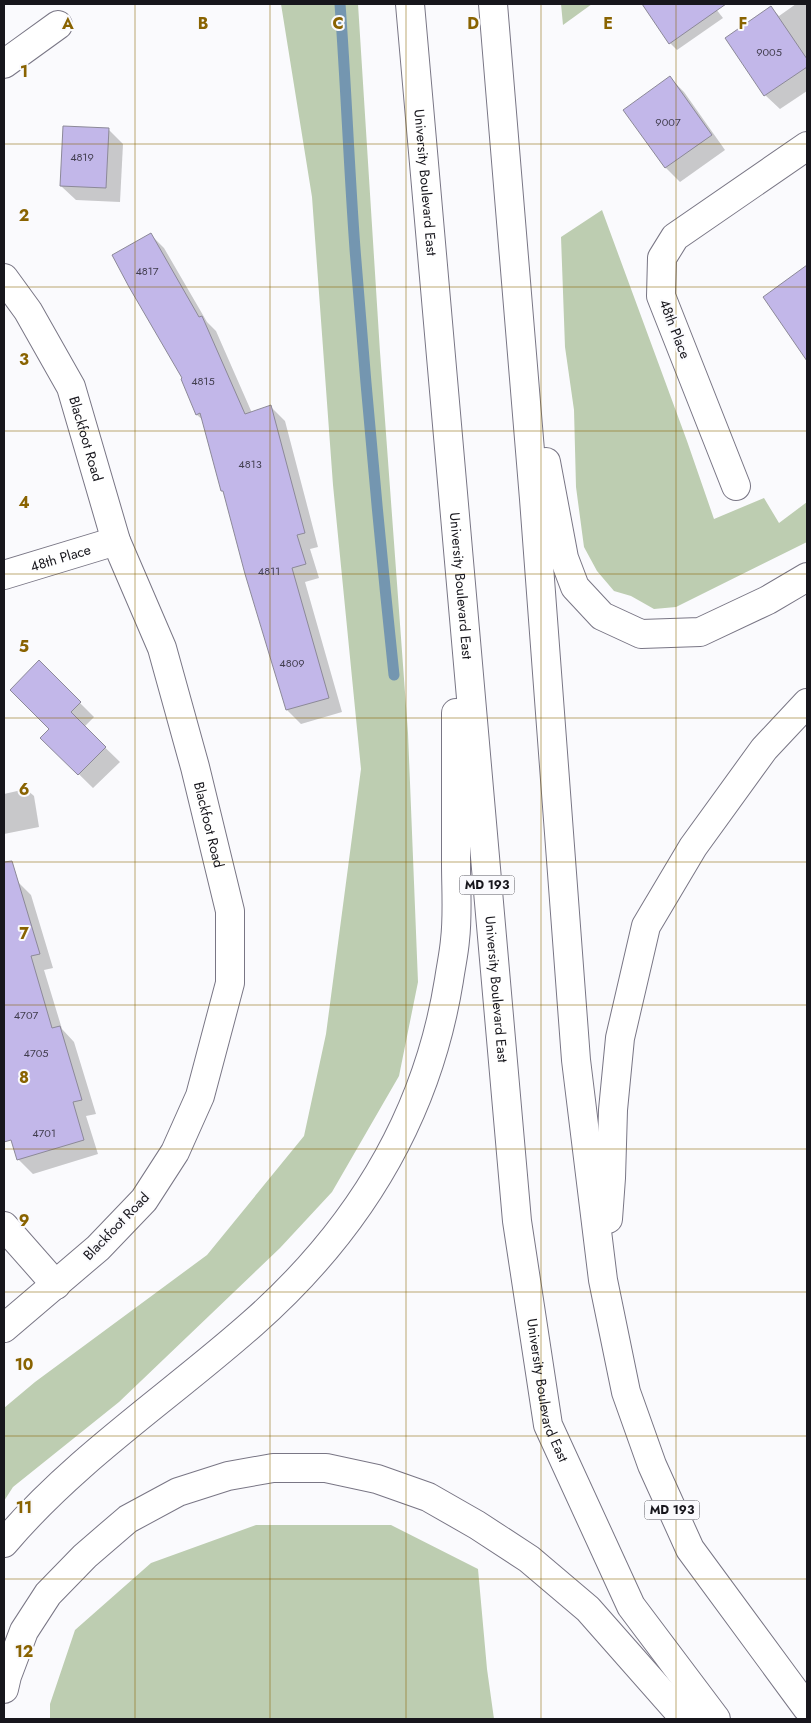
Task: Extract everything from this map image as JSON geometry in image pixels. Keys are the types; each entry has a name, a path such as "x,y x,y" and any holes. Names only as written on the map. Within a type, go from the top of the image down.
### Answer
{"main road":[{"name":"University Boulevard East","path":"410,4 517,1221 548,1426 631,1606 716,1719"},
{"name":"MD 193","path":"493,4 576,1060 604,1280 626,1392 652,1465 690,1549 807,1708"},
{"path":"4,64 58,25"},
{"name":"48th Place","path":"736,486 661,296 662,258 675,237 807,146"},
{"path":"512,239 547,468 564,558 575,588 602,616 641,634 700,632 768,600 807,577"},
{"name":"Blackfoot Road","path":"4,278 28,311 71,387 116,541 162,648 195,767 230,911 230,983 200,1096 175,1152 144,1200 98,1248 4,1328"},
{"path":"4,1542 29,1513 254,1323 300,1279 340,1232 369,1190 396,1145 420,1093 444,1009 456,939 457,539"},
{"name":"48th Place","path":"4,575 116,541"},
{"path":"604,1280 611,1178 613,1110 620,1038 646,926 693,848 742,779 764,749 807,703"},
{"path":"4,1226 56,1285"},
{"path":"4,1689 24,1631 48,1594 85,1556 128,1519 178,1492 228,1476 272,1468 326,1468 377,1478 428,1497 477,1525 529,1559 588,1609 685,1719"}],"green space":[{"path":"281,4 358,4 380,352 408,733 418,982 399,1076 332,1192 280,1248 119,1402 13,1487 4,1501 4,1408 35,1382 207,1255 304,1136 326,1034 361,769 333,485 312,197"},
{"path":"561,4 592,4 563,25"},
{"path":"602,210 714,519 764,498 779,523 807,502 807,542 676,607 654,609 631,596 614,591 597,571 584,547 576,487 574,410 565,347 561,237"},
{"path":"256,1525 391,1525 478,1569 487,1669 494,1719 50,1719 50,1704 75,1630 151,1563"}],"building":[{"path":"642,4 726,4 669,44"},
{"path":"771,6 807,59 807,67 764,96 725,38"},
{"path":"670,76 712,135 665,168 623,110"},
{"path":"63,126 109,128 106,188 60,186"},
{"path":"151,233 199,317 202,316 245,414 271,405 305,533 297,535 306,564 292,568 329,698 286,710 245,574 200,413 196,415 182,378 112,255"},
{"path":"807,265 807,361 763,297"},
{"path":"39,660 81,702 71,712 106,747 78,775 40,738 49,729 10,690"},
{"path":"12,861 40,954 31,956 52,1028 60,1026 82,1100 73,1102 84,1140 17,1160 11,1140 4,1142 4,862"}],"waterway":[{"path":"340,4 359,302 394,675"}]}
